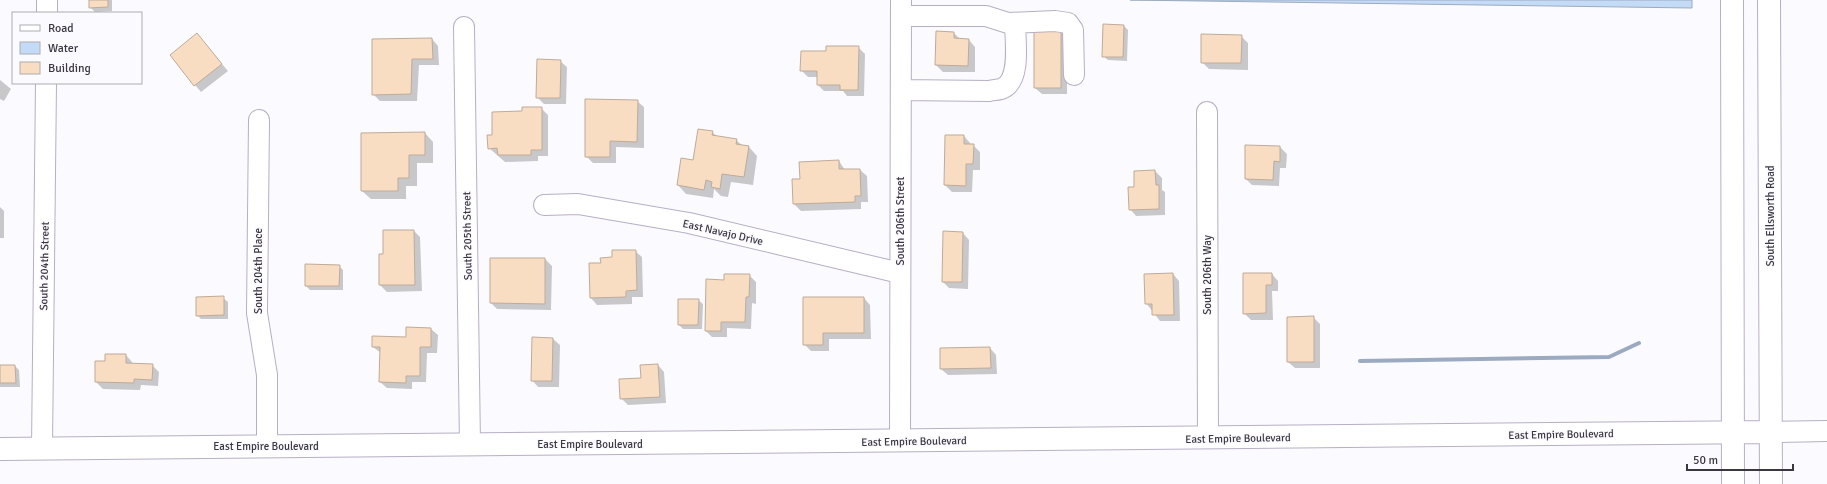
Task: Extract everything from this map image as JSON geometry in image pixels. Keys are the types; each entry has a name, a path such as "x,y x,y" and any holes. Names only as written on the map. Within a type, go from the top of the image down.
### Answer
{"main road":[{"path":"1732,0 1733,484"},
{"name":"South Ellsworth Road","path":"1769,0 1770,432 1772,484"},
{"name":"East Empire Boulevard","path":"0,449 1770,432"}],"street":[{"path":"47,0 47,12"},
{"path":"901,8 986,16 996,18 1001,21 1015,23 1054,21 1068,23 1073,30 1074,75"},
{"name":"South 206th Street","path":"900,441 901,8"},
{"path":"901,90 989,91 1002,89 1010,82 1015,72 1015,23"},
{"name":"South 205th Street","path":"464,27 470,445"},
{"name":"South 204th Street","path":"42,448 46,84"},
{"name":"South 206th Way","path":"1207,112 1208,438"},
{"name":"South 204th Place","path":"259,120 257,313 267,375 267,446"},
{"name":"East Navajo Drive","path":"544,205 578,204 689,223 900,272"},
{"name":"East Empire Boulevard","path":"1770,432 1827,431"}],"water":[{"path":"1130,0 1692,0 1692,8"}],"building":[{"path":"89,0 108,0 108,7 89,8"},
{"path":"1103,24 1124,25 1123,57 1102,57"},
{"path":"1034,30 1061,30 1061,88 1034,88"},
{"path":"936,31 954,32 954,38 969,39 968,66 935,65"},
{"path":"197,33 222,64 194,86 170,55"},
{"path":"1201,34 1242,35 1241,63 1201,63"},
{"path":"432,38 433,59 412,59 411,94 372,95 372,39"},
{"path":"826,46 859,46 858,90 840,90 840,85 817,85 817,71 800,71 801,51 826,51"},
{"path":"537,59 561,60 560,98 536,98"},
{"path":"585,99 638,100 637,142 610,141 610,157 585,157"},
{"path":"522,107 542,107 542,150 531,150 531,155 498,155 497,148 488,149 487,135 492,135 492,112 522,111"},
{"path":"698,129 713,131 712,135 737,139 736,144 749,146 744,177 722,174 720,189 711,187 712,182 706,180 704,190 677,185 681,158 693,160"},
{"path":"425,132 425,155 409,155 409,178 398,178 398,191 361,191 361,133"},
{"path":"945,135 964,135 964,144 974,144 973,164 966,164 966,186 944,185"},
{"path":"1245,145 1280,146 1280,162 1274,161 1273,180 1245,179"},
{"path":"839,160 839,169 860,169 861,196 855,196 855,202 793,204 792,179 800,179 799,162"},
{"path":"1155,170 1156,185 1159,185 1159,209 1129,210 1128,187 1134,187 1134,171"},
{"path":"383,230 414,230 415,285 379,285 379,254 383,254"},
{"path":"943,231 963,232 962,282 942,282"},
{"path":"612,250 636,250 637,290 626,291 626,297 590,298 589,263 601,263 600,258 612,257"},
{"path":"490,258 545,258 545,304 490,303"},
{"path":"305,264 340,265 339,286 305,286"},
{"path":"1173,273 1174,315 1152,315 1152,304 1145,304 1144,274"},
{"path":"1243,273 1272,273 1272,285 1266,285 1266,313 1243,314"},
{"path":"724,274 750,274 749,297 746,297 745,322 721,322 721,331 705,331 706,279 724,280"},
{"path":"224,296 224,315 196,316 196,297"},
{"path":"803,297 864,297 864,333 823,333 823,345 803,345"},
{"path":"678,299 699,299 698,325 678,325"},
{"path":"1314,316 1314,362 1287,362 1287,317"},
{"path":"406,327 431,328 431,347 420,347 420,376 406,376 406,383 379,382 380,347 372,347 372,336 406,337"},
{"path":"532,337 553,338 552,381 531,381"},
{"path":"990,347 991,368 940,369 940,348"},
{"path":"105,354 126,354 126,363 153,364 152,380 134,379 134,383 95,382 95,361 105,361"},
{"path":"658,364 660,397 620,399 619,379 641,378 640,365"},
{"path":"0,365 15,365 16,383 0,383"}],"waterway":[{"path":"1360,361 1609,357 1639,343"}]}
